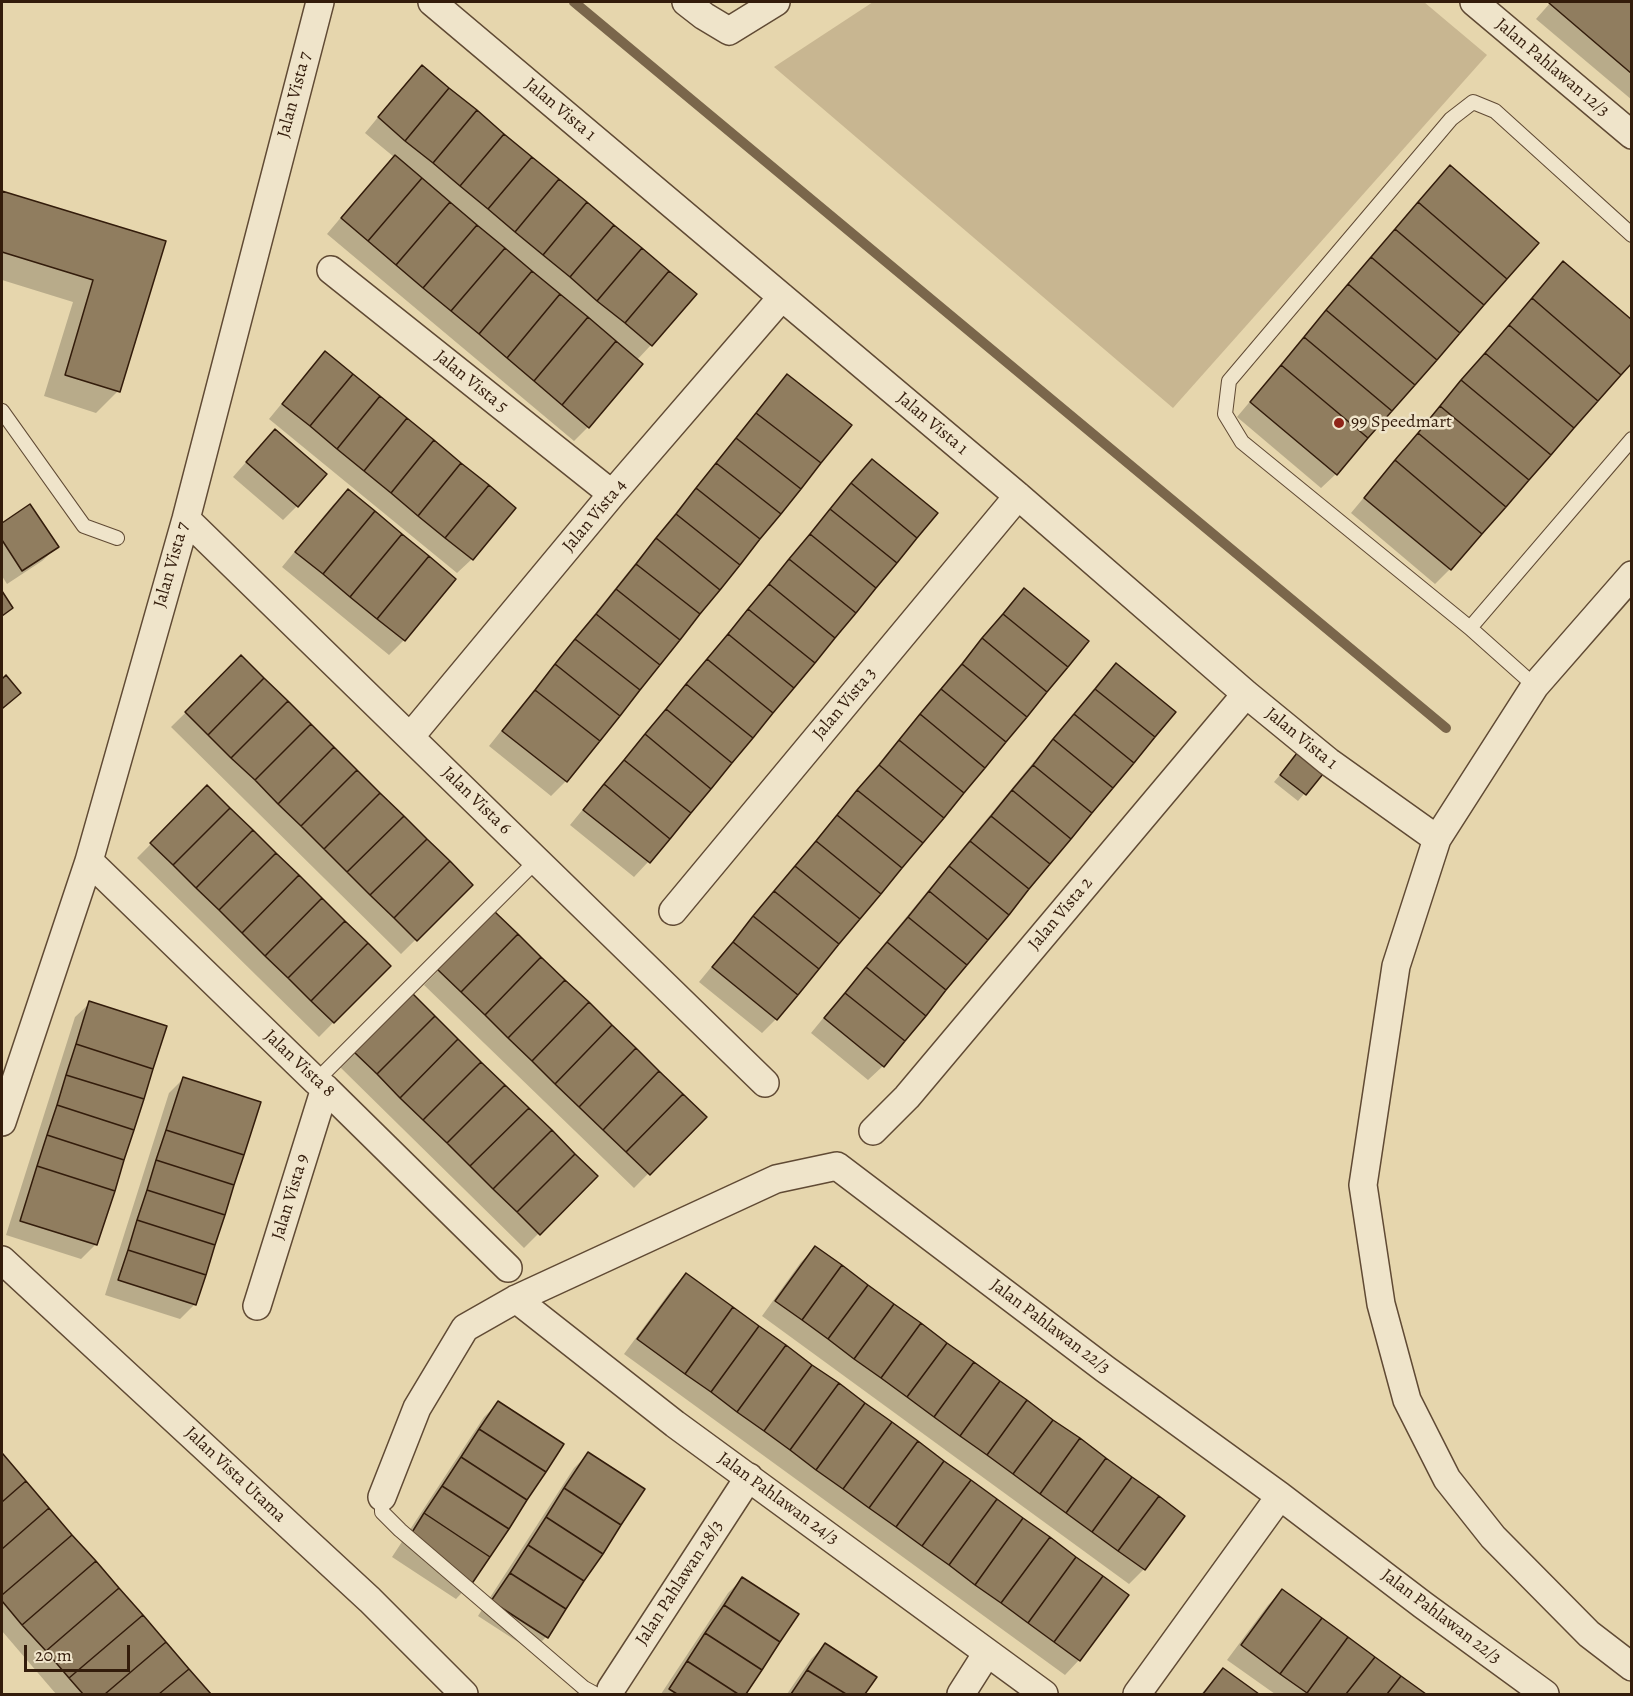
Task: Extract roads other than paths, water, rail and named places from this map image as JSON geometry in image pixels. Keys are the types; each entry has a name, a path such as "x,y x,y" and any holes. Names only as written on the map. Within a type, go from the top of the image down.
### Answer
{"street":[{"name":"Jalan Vista 7","path":"2,1122 88,861 186,519 320,2"},
{"name":"Jalan Vista 1","path":"432,2 1018,496 1246,694 1329,762 1437,838"},
{"path":"686,2 729,31 776,2"},
{"name":"Jalan Pahlawan 12/3","path":"1488,6 1632,135"},
{"name":"Jalan Vista 5","path":"331,270 612,494"},
{"name":"Jalan Vista 4","path":"410,737 612,494 782,297"},
{"name":"Jalan Vista 3","path":"673,911 1018,496"},
{"name":"Jalan Vista 6","path":"186,519 765,1083"},
{"path":"1632,575 1535,686 1437,838 1396,966 1363,1185 1381,1304 1407,1400 1447,1479 1501,1545 1589,1634 1632,1666"},
{"name":"Jalan Vista 2","path":"873,1131 907,1097 1246,694"},
{"name":"Jalan Vista 8","path":"88,861 508,1268"},
{"name":"Jalan Vista 9","path":"257,1306 320,1084"},
{"name":"Jalan Pahlawan 22/3","path":"382,1497 417,1408 465,1328 516,1299 776,1179 837,1167 1545,1695"},
{"name":"Jalan Vista Utama","path":"2,1260 370,1600 464,1695"},
{"name":"Jalan Pahlawan 24/3","path":"516,1299 675,1424 1044,1695"},
{"name":"Jalan Pahlawan 28/3","path":"602,1693 749,1477"},
{"path":"1137,1695 1280,1496"},
{"path":"961,1695 987,1653"}],"lane":[{"path":"1535,686 1470,628 1242,442 1225,414 1228,381 1451,119 1473,102 1495,111 1632,235"},
{"path":"2,411 84,526 117,538"},
{"path":"1470,628 1632,439"},
{"path":"320,1084 537,860"},
{"path":"382,1497 382,1512 400,1530 584,1688 602,1693"}],"waterway":[{"path":"574,2 1446,728"}],"place":[{"name":"99 Speedmart","path":"1339,423"}]}
